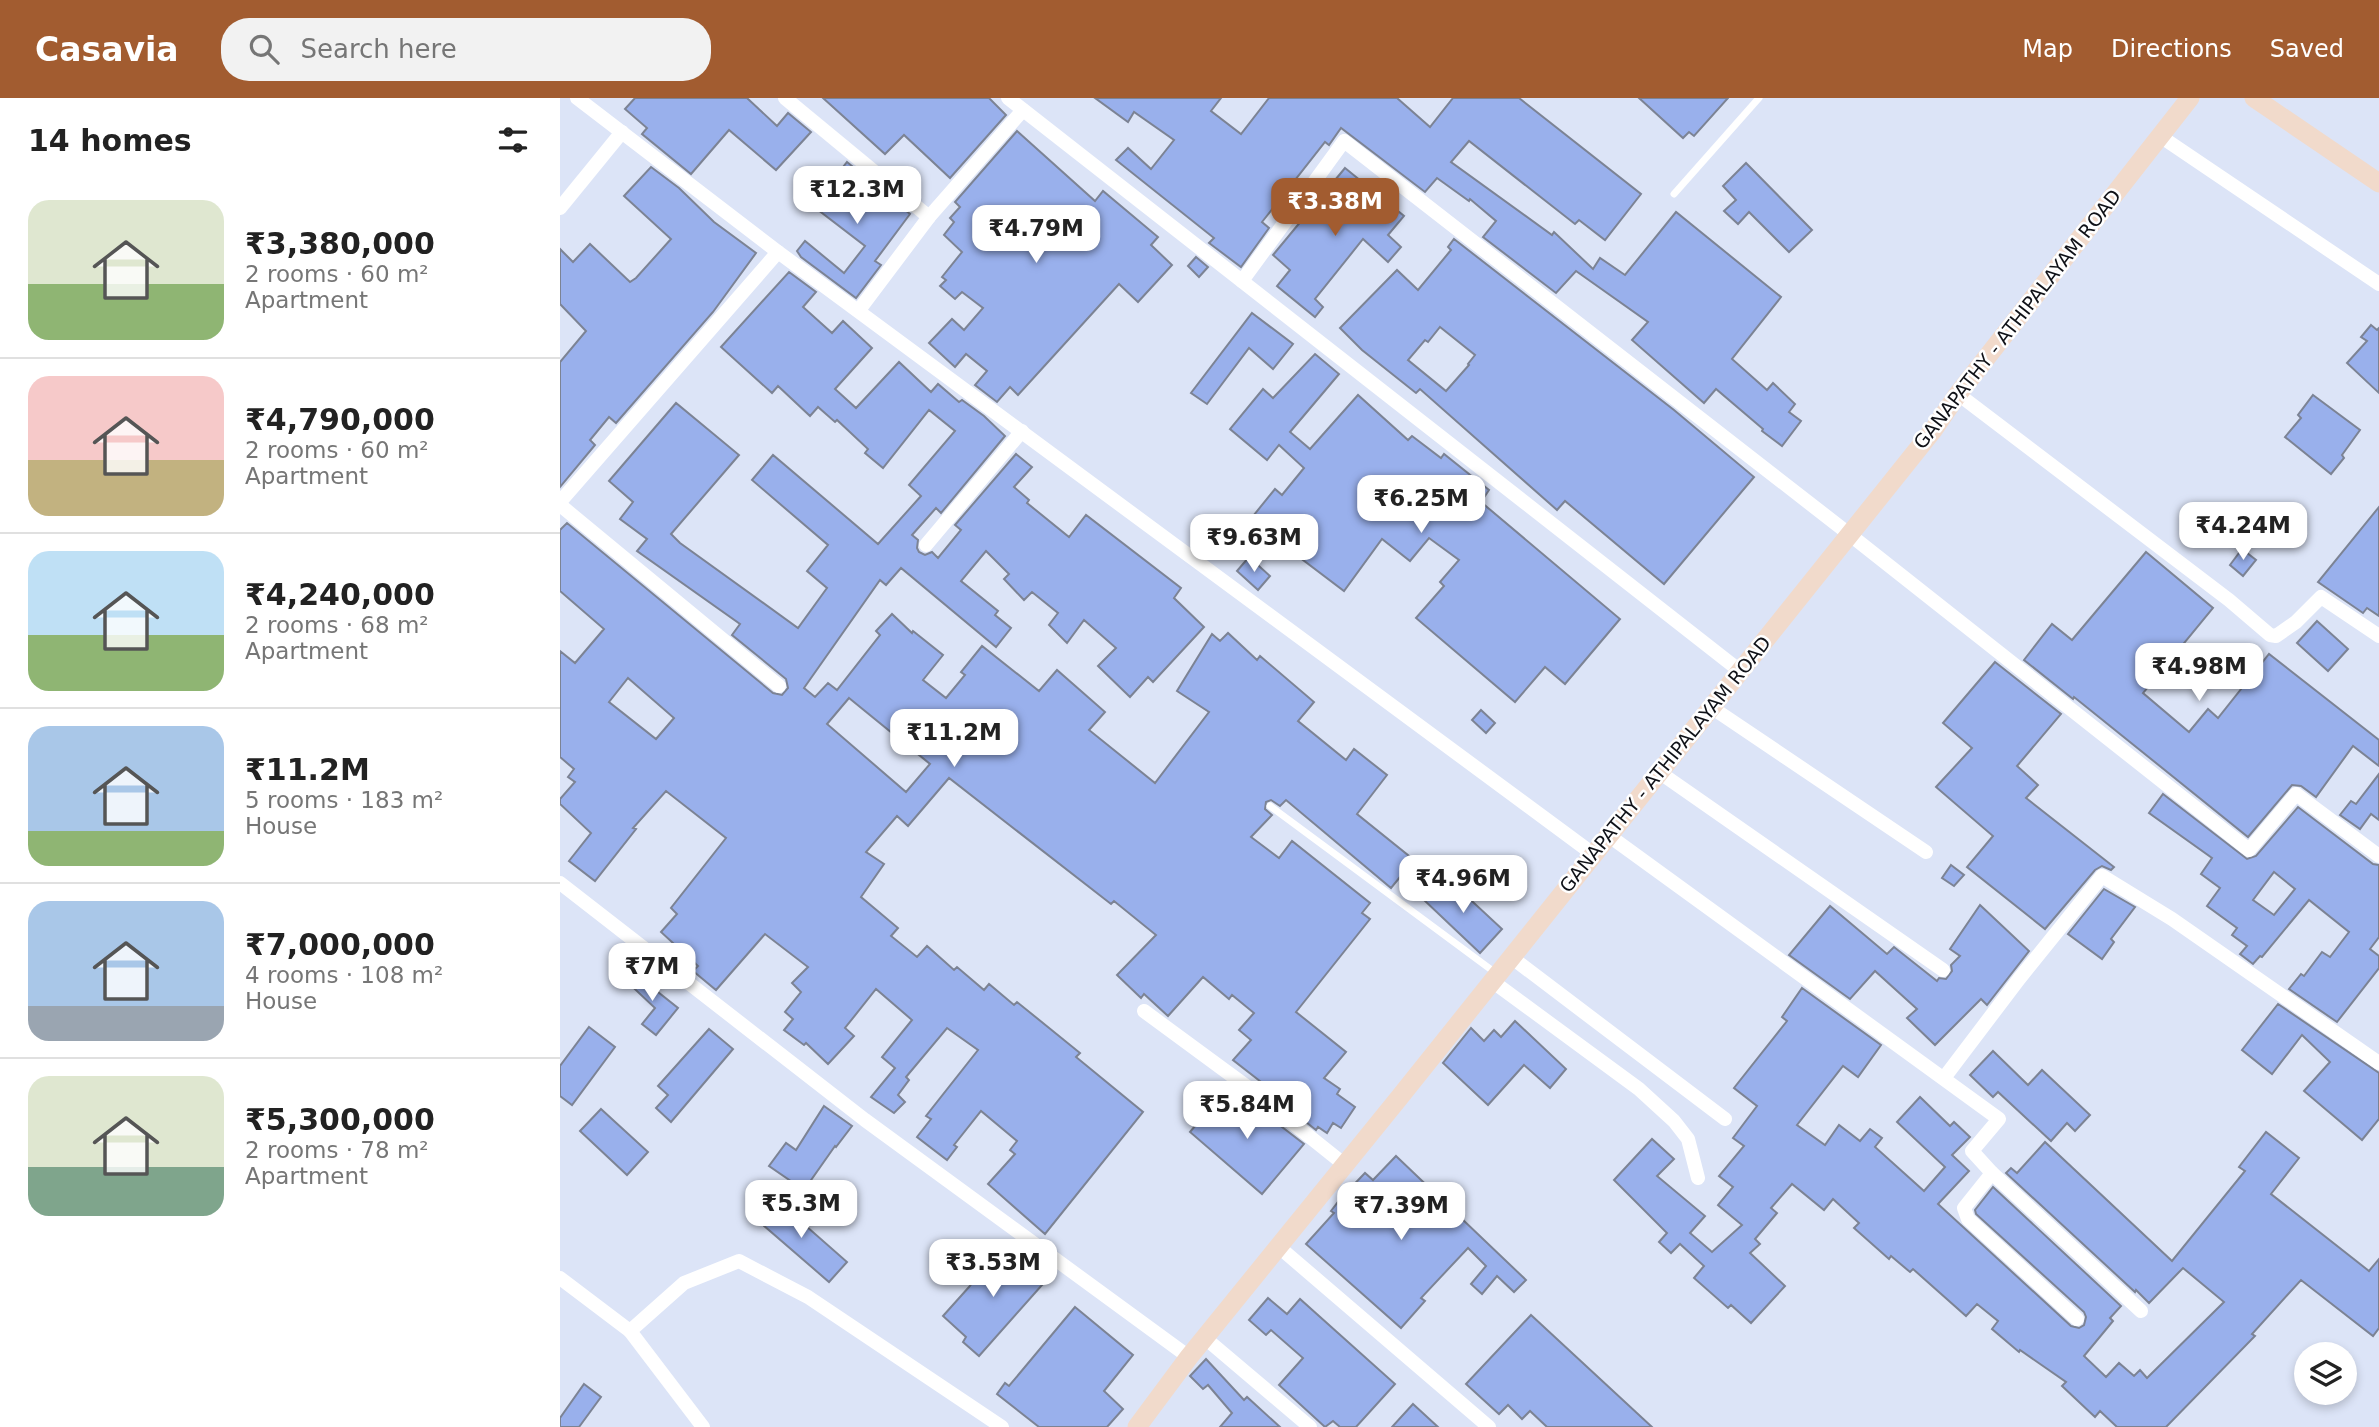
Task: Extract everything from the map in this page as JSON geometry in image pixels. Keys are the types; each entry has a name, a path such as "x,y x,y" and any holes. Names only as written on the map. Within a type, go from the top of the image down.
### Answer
{"main road":[{"name":"GANAPATHY - ATHIPALAYAM ROAD","path":"1137,1427 1189,1357 1934,429 1958,394 2190,98"},
{"path":"2254,98 2379,183"}],"street":[{"path":"577,98 778,252 1593,854"},
{"path":"785,98 929,217"},
{"path":"1008,98 1740,670"},
{"path":"859,310 929,217 1023,110"},
{"path":"560,208 622,132"},
{"path":"2160,136 2379,284"},
{"path":"1242,281 1344,141 2249,850 2296,794 2379,856"},
{"path":"778,252 560,504 779,686"},
{"path":"1958,394 2229,600 2270,635 2276,636 2296,622 2321,597 2379,636"},
{"path":"926,545 1022,431"},
{"path":"1711,707 1926,852"},
{"path":"1659,772 1943,970"},
{"path":"1608,835 1999,1119 1972,1151 2141,1311"},
{"path":"1944,1078 2102,876 2172,919 2379,1063"},
{"path":"560,883 865,1120 1189,1357"},
{"path":"1511,957 1725,1119"},
{"path":"1495,977 1639,1089 1674,1121 1688,1139 1698,1178"},
{"path":"1144,1011 1250,1089 1345,1165"},
{"path":"1992,1172 1964,1208 1968,1219 2077,1319"},
{"path":"1279,1247 1489,1427"},
{"path":"630,1331 684,1283 739,1261 808,1297 1002,1427"},
{"path":"560,1278 630,1331 704,1427"},
{"path":"1205,1338 1310,1427"}],"lane":[{"path":"1674,194 1759,98"},
{"path":"1270,806 1495,977"}],"building":[{"path":"635,98 747,98 777,126 788,113 811,132 776,170 729,130 691,174 642,134 647,128 625,109"},
{"path":"823,98 989,98 1006,115 950,178 904,135 885,154"},
{"path":"1095,98 1221,98 1211,111 1241,134 1269,98 1397,98 1430,127 1453,98 1519,98 1641,194 1605,240 1579,220 1575,224 1469,141 1451,162 1552,235 1554,232 1593,269 1600,258 1625,275 1676,212 1781,297 1732,359 1767,390 1773,383 1795,404 1789,412 1801,421 1782,446 1716,389 1704,403 1632,340 1648,322 1576,271 1556,293 1483,237 1496,221 1470,199 1469,201 1437,178 1425,192 1341,128 1329,145 1325,142 1262,222 1269,228 1241,267 1209,243 1214,238 1116,160 1128,148 1151,169 1174,140 1134,112 1128,122"},
{"path":"1639,98 1728,98 1694,136 1689,132 1683,138"},
{"path":"1017,131 1095,201 1103,191 1158,237 1151,245 1172,265 1138,302 1119,284 1018,395 1010,387 997,402 975,385 987,371 966,354 955,367 929,343 952,319 964,330 983,308 962,292 955,299 940,286 946,280 942,277 962,252 944,235 954,222 950,218 960,207 955,202"},
{"path":"847,162 910,214 875,261 881,265 856,298 801,257 797,251 805,241 844,273 865,246 813,206"},
{"path":"1746,163 1812,230 1789,252 1749,212 1738,224 1724,211 1736,200 1723,186"},
{"path":"651,167 679,188 714,222 756,253 713,312 616,423 609,417 590,440 595,445 560,487 560,362 586,331 560,304 560,249 573,262 590,244 630,282 636,278 671,239 624,196"},
{"path":"1345,168 1404,216 1388,235 1401,247 1388,262 1363,239 1315,299 1323,307 1315,317 1277,286 1290,270 1273,255"},
{"path":"1454,239 1674,410 1754,477 1664,584 1565,501 1557,510 1420,389 1416,393 1362,350 1340,328 1397,270 1418,290 1451,250 1448,247","holes":["1440,327 1475,355 1446,391 1408,360"]},
{"path":"1196,257 1208,267 1199,277 1188,266"},
{"path":"789,272 816,292 803,307 832,333 843,321 872,348 835,389 856,408 899,362 931,392 938,384 959,402 962,400 984,416 1005,436 941,513 936,508 912,535 918,540 919,552 925,555 932,552 938,558 961,530 955,525 1016,454 1032,467 1014,487 1029,500 1027,503 1069,537 1086,515 1181,588 1174,598 1204,627 1153,682 1148,677 1130,697 1098,666 1116,648 1084,620 1067,643 1049,625 1058,613 1032,592 1024,600 1004,579 1009,574 986,551 961,581 998,611 995,615 1011,628 996,647 901,568 886,585 880,580 804,688 815,697 828,683 837,690 880,635 876,631 892,614 912,633 913,631 943,655 923,680 946,698 965,675 961,672 982,646 1039,691 1057,670 1105,712 1089,730 1155,783 1209,712 1177,691 1212,634 1220,641 1228,633 1257,660 1260,656 1314,702 1298,721 1346,760 1354,749 1387,775 1357,814 1414,860 1391,888 1286,800 1280,806 1271,800 1266,802 1265,809 1272,815 1251,837 1279,858 1292,841 1370,903 1362,913 1370,919 1296,1012 1346,1052 1324,1078 1340,1089 1337,1094 1355,1107 1341,1128 1333,1123 1327,1133 1318,1127 1316,1130 1281,1102 1283,1099 1233,1060 1251,1040 1239,1030 1254,1013 1232,995 1229,999 1203,977 1168,1016 1144,994 1141,998 1117,975 1156,935 1114,901 1111,904 949,778 908,826 897,816 866,852 884,864 861,897 898,928 891,936 917,957 927,946 954,970 957,967 984,990 989,984 1014,1005 1017,1002 1080,1053 1076,1057 1143,1112 1045,1234 988,1184 1015,1154 1010,1150 1017,1141 981,1111 954,1145 957,1147 947,1160 917,1137 931,1119 926,1116 978,1050 947,1028 906,1077 909,1080 898,1095 905,1102 894,1113 871,1097 895,1068 882,1057 912,1020 876,989 845,1028 854,1036 828,1064 806,1043 804,1045 784,1030 793,1019 785,1012 801,992 792,983 808,967 765,934 716,990 693,971 698,966 661,932 677,914 671,908 726,838 666,791 633,828 636,829 595,881 569,861 591,833 560,804 560,799 575,782 568,777 574,769 560,757 560,651 575,663 604,629 560,591 560,530 567,523 773,693 782,695 788,688 786,679 732,635 740,624 637,551 647,539 620,519 633,502 609,481 676,403 739,455 671,534 798,628 827,588 807,571 828,545 752,480 773,455 878,544 921,496 909,485 955,431 929,410 883,468 865,453 868,449 837,420 835,422 818,407 810,416 778,386 772,393 721,347","holes":["628,678 674,718 656,739 609,702","849,698 930,764 906,792 827,724"]},
{"path":"1252,313 1293,344 1273,369 1249,348 1207,404 1191,393"},
{"path":"2371,325 2377,330 2379,328 2379,393 2347,363 2367,341 2361,337"},
{"path":"1315,354 1339,374 1290,432 1310,449 1358,395 1408,440 1412,436 1441,458 1444,454 1489,490 1481,502 1620,619 1565,684 1545,667 1515,702 1416,618 1444,586 1440,582 1459,560 1429,538 1410,561 1382,539 1344,591 1295,554 1293,557 1249,521 1275,489 1282,495 1304,468 1279,445 1267,460 1230,429 1263,389 1273,398"},
{"path":"2313,395 2360,430 2331,474 2285,437 2301,418 2298,415"},
{"path":"2379,507 2379,616 2367,608 2363,613 2318,582"},
{"path":"2242,549 2256,560 2243,576 2230,565"},
{"path":"2146,552 2213,608 2143,693 2189,732 2208,709 2218,718 2269,654 2379,740 2379,766 2353,746 2316,797 2301,786 2292,785 2248,837 2024,660 2052,624 2072,640"},
{"path":"1249,557 1270,576 1258,590 1237,571"},
{"path":"2317,621 2348,649 2328,671 2297,643"},
{"path":"1995,662 2061,714 2017,766 2038,785 2026,798 2114,867 2111,870 2102,866 2095,870 2045,929 1967,867 1993,836 1936,787 1972,748 1943,723"},
{"path":"1481,710 1495,723 1486,733 1472,720"},
{"path":"2379,774 2379,820 2371,814 2360,829 2340,815 2351,801 2356,804"},
{"path":"2163,794 2247,859 2256,856 2298,807 2373,864 2379,865 2379,937 2370,949 2379,956 2379,968 2337,1022 2289,989 2301,974 2304,976 2322,952 2330,957 2349,932 2309,900 2262,957 2253,964 2240,954 2247,946 2232,935 2237,928 2207,906 2220,888 2201,874 2212,858 2149,813","holes":["2274,872 2295,889 2274,915 2253,900"]},
{"path":"1951,865 1964,875 1954,886 1942,878"},
{"path":"1446,877 1502,929 1480,953 1424,900"},
{"path":"2104,889 2135,907 2111,939 2114,942 2102,959 2068,934"},
{"path":"1980,905 2029,951 1987,1005 1981,999 1935,1045 1907,1018 1917,1009 1875,971 1850,999 1789,955 1830,906 1887,954 1894,947 1937,981 1939,978 1946,979 1952,971 1951,965 1960,956 1950,949"},
{"path":"629,969 678,1008 656,1035 642,1024 655,1008 622,977"},
{"path":"1802,988 1881,1045 1858,1077 1843,1066 1797,1125 1825,1145 1839,1125 1860,1141 1870,1129 1882,1138 1875,1147 1924,1191 1945,1167 1897,1122 1920,1097 1950,1126 1954,1122 1970,1137 1952,1155 1969,1171 1938,1204 2071,1326 2079,1328 2084,1325 2084,1312 1976,1214 1975,1210 1993,1187 2121,1306 2110,1318 2113,1321 2084,1356 2106,1377 2119,1363 2134,1376 2140,1370 2147,1378 2224,1302 2183,1268 2149,1303 2136,1290 2135,1292 2006,1173 2011,1168 2017,1173 2045,1142 2172,1261 2245,1171 2239,1167 2266,1132 2299,1158 2271,1194 2369,1271 2379,1259 2379,1328 2373,1336 2301,1280 2252,1334 2255,1336 2166,1427 2117,1427 2100,1411 2095,1417 2062,1386 2066,1382 2020,1350 2019,1352 1992,1329 1998,1321 1977,1304 1966,1316 1913,1269 1910,1272 1891,1256 1889,1259 1854,1228 1859,1223 1833,1199 1824,1210 1792,1184 1771,1208 1777,1213 1755,1239 1760,1244 1750,1253 1785,1286 1751,1323 1731,1305 1728,1308 1694,1278 1704,1266 1680,1244 1671,1253 1659,1242 1667,1233 1614,1180 1652,1139 1674,1159 1657,1176 1705,1216 1690,1233 1712,1252 1742,1225 1718,1205 1733,1187 1719,1176 1744,1146 1733,1138 1757,1106 1734,1088 1787,1021 1782,1017"},
{"path":"2278,1004 2379,1073 2379,1119 2362,1140 2304,1091 2330,1062 2302,1035 2272,1074 2242,1050"},
{"path":"1515,1021 1566,1069 1550,1088 1524,1065 1488,1105 1443,1063 1471,1028 1484,1041 1494,1030 1501,1037"},
{"path":"589,1027 615,1047 572,1105 560,1096 560,1066"},
{"path":"709,1029 733,1049 671,1122 656,1108 668,1095 658,1086"},
{"path":"1993,1051 2028,1085 2042,1070 2090,1115 2075,1131 2067,1123 2051,1141 1998,1092 1993,1097 1970,1075"},
{"path":"1227,1088 1266,1121 1269,1117 1304,1144 1262,1194 1190,1132"},
{"path":"824,1106 852,1126 804,1190 769,1166 786,1143 796,1150"},
{"path":"601,1109 648,1152 627,1175 580,1131"},
{"path":"1396,1156 1526,1280 1514,1292 1497,1276 1482,1294 1471,1284 1486,1266 1468,1248 1421,1298 1425,1301 1401,1328 1306,1244 1334,1213 1331,1211 1341,1198 1365,1173 1373,1180"},
{"path":"773,1197 847,1262 829,1282 755,1218"},
{"path":"1002,1243 1026,1262 1022,1267 1042,1285 979,1356 963,1342 966,1337 943,1316"},
{"path":"1268,1298 1287,1314 1300,1299 1395,1384 1356,1427 1340,1427 1333,1421 1325,1427 1279,1385 1303,1358 1271,1330 1266,1335 1249,1320"},
{"path":"1075,1307 1133,1355 1104,1391 1123,1409 1107,1427 1039,1427 997,1394 1005,1383 1009,1386"},
{"path":"1531,1315 1652,1427 1547,1427 1530,1411 1522,1419 1508,1405 1499,1414 1466,1384"},
{"path":"1206,1359 1244,1400 1247,1397 1280,1427 1220,1427 1232,1413 1208,1385 1203,1389 1190,1376"},
{"path":"584,1384 601,1397 579,1427 560,1427 560,1418"},
{"path":"1413,1404 1438,1427 1392,1427"}]}
